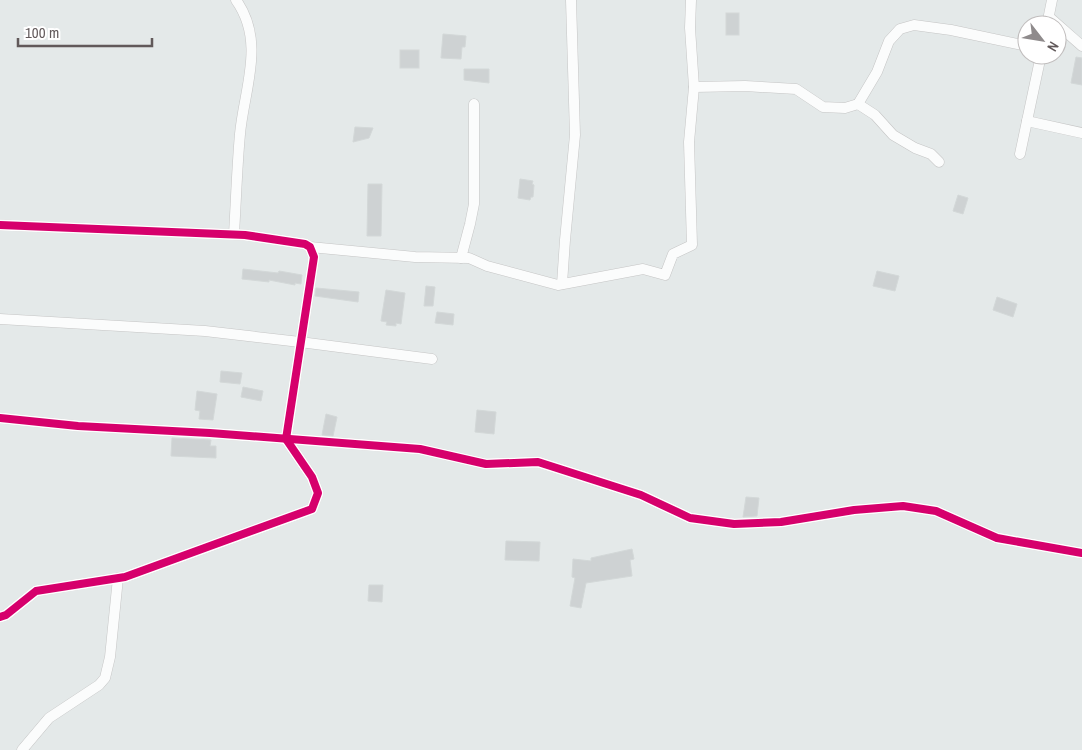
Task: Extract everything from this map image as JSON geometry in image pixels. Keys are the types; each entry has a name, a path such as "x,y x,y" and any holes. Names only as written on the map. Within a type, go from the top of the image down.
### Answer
{"street":[{"path":"234,234 240,133 252,68 252,45 247,19 236,0"},
{"path":"562,284 575,134 571,0"},
{"path":"0,225 234,234 305,244 310,247 414,257 469,258 487,266 558,285 643,269 665,275 673,254 692,245 689,142 694,87 690,28 691,0"},
{"path":"1049,15 1052,0"},
{"path":"694,87 745,86 796,89 823,107 845,108 858,104 877,72 889,41 900,29 914,25 923,26 1017,44"},
{"path":"1067,35 1082,46"},
{"path":"1020,154 1039,65"},
{"path":"461,258 474,204 474,104"},
{"path":"858,104 875,115 894,135 915,148 931,154 939,162"},
{"path":"1027,121 1082,134"},
{"path":"0,617 6,615 36,591 118,578 312,509 318,493 312,476 286,439 314,258 310,247"},
{"path":"0,319 205,331 432,359"},
{"path":"0,418 78,426 210,433 420,449 486,464 538,462 641,495 690,518 734,524 781,522 854,510 903,506 936,511 997,538 1082,553"},
{"path":"22,750 49,718 99,685 105,678 110,657 118,578"}],"building":[{"path":"726,13 739,13 739,35 726,35"},
{"path":"443,34 466,36 465,47 462,47 461,59 441,58"},
{"path":"400,50 419,50 419,68 400,68"},
{"path":"1076,57 1082,58 1082,85 1071,83"},
{"path":"464,69 489,69 489,83 464,80"},
{"path":"355,127 373,128 369,138 353,142"},
{"path":"520,179 533,181 533,197 530,200 518,198"},
{"path":"368,184 382,184 381,236 367,236"},
{"path":"958,195 968,198 963,214 953,211"},
{"path":"243,269 278,273 279,271 302,275 301,284 295,283 295,285 269,280 269,282 242,279"},
{"path":"877,271 899,276 895,291 873,286"},
{"path":"426,286 435,287 433,306 424,306"},
{"path":"316,288 359,292 358,302 315,296"},
{"path":"386,290 405,293 401,324 396,323 396,326 386,325 387,322 381,321"},
{"path":"997,297 1017,304 1013,317 993,310"},
{"path":"437,312 454,314 453,325 435,323"},
{"path":"221,371 242,373 240,384 220,382"},
{"path":"243,387 263,391 261,401 241,397"},
{"path":"197,391 217,394 213,420 199,419 200,411 195,410"},
{"path":"477,410 496,412 494,434 475,432"},
{"path":"326,414 337,417 333,436 322,435"},
{"path":"172,438 211,440 210,446 216,446 216,458 171,456"},
{"path":"746,497 759,498 757,516 743,517"},
{"path":"506,541 540,542 539,561 505,560"},
{"path":"632,549 634,559 630,560 632,576 586,583 581,608 570,606 575,578 572,577 573,559 591,561 591,558"},
{"path":"369,585 383,585 382,602 368,601"}],"cycle path":[{"path":"0,225 245,235 305,244 310,247 314,257 286,439 312,477 318,493 312,509 125,577 36,591 6,615 0,617"},
{"path":"0,418 78,426 210,433 420,449 486,464 538,462 641,495 690,518 734,524 781,522 854,510 903,506 936,511 997,538 1082,553"}]}
